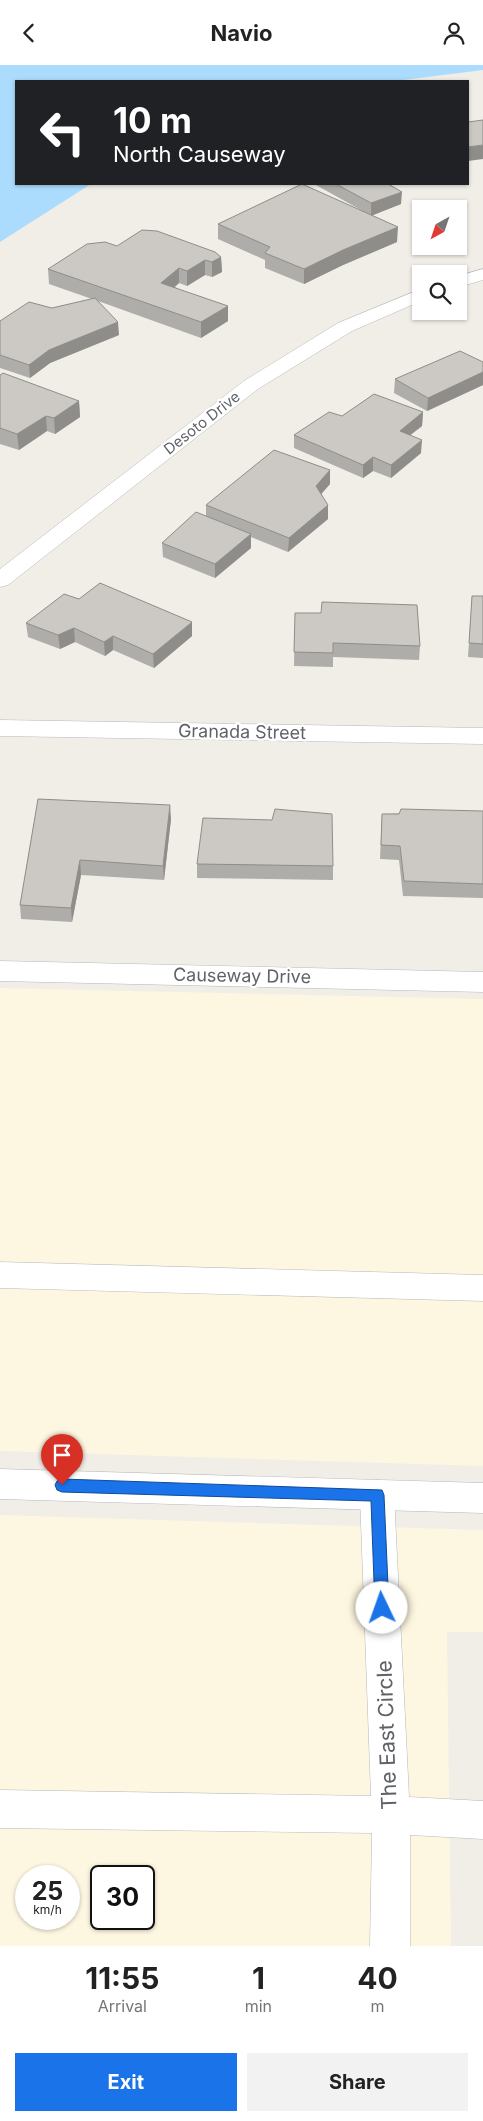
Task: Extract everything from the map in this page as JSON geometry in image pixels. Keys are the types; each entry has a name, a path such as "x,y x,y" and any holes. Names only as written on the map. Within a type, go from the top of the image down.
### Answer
{"street":[{"path":"467,279 483,274"},
{"name":"Desoto Drive","path":"0,580 251,385 345,327 412,298"},
{"name":"Granada Street","path":"0,728 483,736"},
{"name":"Causeway Drive","path":"0,971 483,982"},
{"path":"0,1275 483,1288"},
{"path":"0,1484 483,1498"},
{"name":"The East Circle","path":"377,1495 391,1815 390,1946"},
{"path":"0,1809 391,1815 483,1820"}],"shaded area":[{"path":"0,988 483,999 483,1466 0,1451"},
{"path":"0,1515 483,1530 483,1632 447,1632 451,1946 0,1946"}],"water":[{"path":"0,65 483,65 483,70 403,80 15,80 15,185 89,185 0,242"}],"building":[{"path":"483,120 483,145 469,147 469,122"},
{"path":"300,185 304,185 398,227 304,269 265,253 270,247 218,224"},
{"path":"338,185 390,185 402,192 371,203"},
{"path":"142,230 157,231 215,252 221,257 212,262 205,260 187,271 179,268 161,283 228,306 201,322 48,269 87,244 105,242 117,246"},
{"path":"95,298 118,322 49,350 29,365 0,355 0,321 29,302 52,308"},
{"path":"460,351 483,362 483,372 428,398 395,379"},
{"path":"3,373 79,401 54,418 46,416 17,434 0,428 0,375"},
{"path":"374,394 423,412 400,431 422,440 391,465 373,457 363,465 294,435 329,412 342,416"},
{"path":"274,450 330,470 316,486 328,505 289,538 206,505"},
{"path":"196,512 251,534 215,564 162,543"},
{"path":"100,583 192,622 153,654 113,636 104,642 74,628 58,635 26,623 64,594 79,599"},
{"path":"472,596 483,596 483,644 469,643"},
{"path":"322,602 417,605 420,646 333,643 333,653 294,652 295,613 321,613"},
{"path":"38,799 170,805 163,866 80,860 71,908 20,905"},
{"path":"275,809 332,814 333,866 197,864 203,818 272,820"},
{"path":"401,809 483,811 483,884 404,881 400,846 381,845 382,814 399,814"}],"route":[{"path":"62,1485 377,1495 382,1608"}]}
